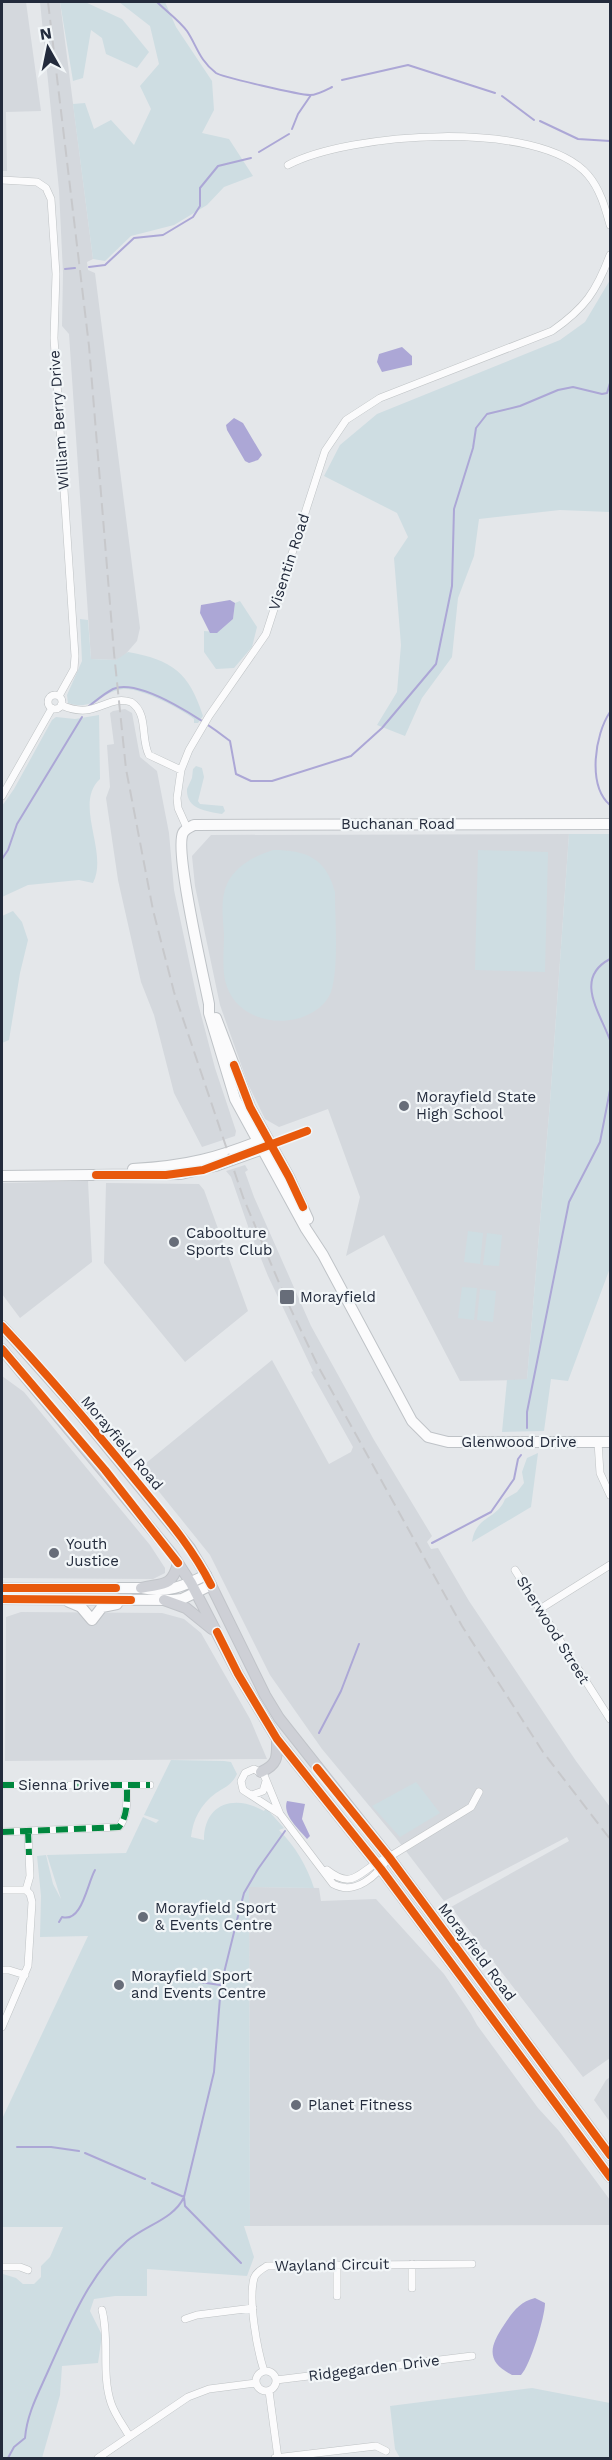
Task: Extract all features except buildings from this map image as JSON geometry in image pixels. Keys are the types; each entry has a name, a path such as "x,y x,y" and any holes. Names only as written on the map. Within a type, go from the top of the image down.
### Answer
{"main road":[{"name":"Buchanan Road","path":"187,828 194,825 610,824"},
{"name":"Visentin Road","path":"187,828 181,841 188,902 214,1034 231,1088 265,1144 306,1229 313,1236 412,1421 428,1437"},
{"path":"2,1173 181,1174 215,1166 265,1144"},
{"name":"Morayfield Road","path":"2,1326 69,1400 184,1540 209,1580 265,1695 279,1718 389,1857 610,2155"},
{"name":"Morayfield Road","path":"3,1352 117,1486 178,1563 238,1674 277,1738 378,1865 610,2177"},
{"name":"Glenwood Drive","path":"428,1437 448,1442 610,1442"},
{"path":"2,1588 141,1588 168,1582 174,1576 178,1563"},
{"path":"141,1588 152,1591 173,1590 190,1583 209,1580"},
{"path":"2,1599 182,1599 196,1593 209,1580"},
{"path":"64,1600 81,1607 92,1620 102,1607 138,1600"},
{"path":"164,1600 186,1608 217,1632"},
{"path":"264,1776 277,1758 277,1738"}],"street":[{"path":"288,165 306,155 344,146 431,137 507,140 541,148 565,158 587,174 601,196 610,225"},
{"name":"William Berry Drive","path":"2,180 28,180 41,183 49,192 52,208 56,274 54,352 75,656 74,669 59,696"},
{"name":"Visentin Road","path":"187,828 178,808 181,770 200,730 266,634 325,451 346,420 380,398 552,331 574,315 599,286 610,255"},
{"path":"59,696 62,699 61,705 58,708 52,708 48,703 49,698 59,696"},
{"path":"61,705 72,710 86,711 118,700 131,702 142,714 148,753 181,770"},
{"path":"2,796 52,708"},
{"path":"598,1442 600,1473 610,1495"},
{"path":"540,1610 610,1565"},
{"name":"Sherwood Street","path":"515,1570 610,1719"},
{"path":"280,1814 243,1790 242,1778 251,1770 264,1776 280,1814 333,1884 348,1889 354,1888 389,1857 471,1807 479,1792"},
{"path":"252,1795 263,1791 264,1776"},
{"name":"Sienna Drive","path":"2,1785 150,1785"},
{"name":"Sienna Drive","path":"2,1832 119,1827 124,1822 127,1785"},
{"path":"26,1890 30,1876 28,1831"},
{"path":"2,1890 26,1890 32,1902 29,1957 25,1975 2,2027"},
{"path":"2,1970 25,1975"},
{"path":"412,2264 412,2288"},
{"name":"Wayland Circuit","path":"264,2371 258,2354 253,2308 254,2277 258,2271 267,2266 472,2264"},
{"path":"337,2265 337,2296"},
{"path":"2,2267 20,2267 28,2270"},
{"path":"185,2319 197,2315 253,2308"},
{"path":"102,2310 107,2328 108,2393 113,2410 129,2436"},
{"name":"Ridgegarden Drive","path":"276,2380 472,2356"},
{"path":"264,2371 272,2373 276,2380 269,2391 261,2390 256,2383 257,2375 264,2371"},
{"path":"98,2458 188,2397 209,2390 256,2383"},
{"path":"269,2391 276,2458 376,2446 387,2451"}],"shaded area":[{"path":"2,2 26,2 41,111 6,112 7,171 2,171"},
{"path":"40,2 60,2 93,259 87,262 88,270 95,273 140,628 137,641 123,657 116,660 91,659 69,334 62,326 63,273 59,190"},
{"path":"60,2 85,2 122,19 149,52 137,68 106,54 102,38 91,30 83,78 73,81"},
{"path":"119,2 165,2 176,27 212,81 214,110 202,133 229,139 253,176 224,187 207,205 174,225 131,236 105,261 93,259 73,104 85,103 94,129 111,120 134,145 151,109 140,86 159,64 150,26"},
{"path":"610,280 610,512 560,510 479,519 474,556 458,598 452,657 422,698 405,736 377,725 397,692 401,645 394,558 408,537 397,513 324,476 340,445 377,414 560,340 585,322"},
{"path":"402,347 412,356 412,365 382,372 377,362 379,354"},
{"path":"234,418 243,423 262,455 258,460 249,463 245,461 227,430 226,425"},
{"path":"230,600 235,603 233,619 217,633 210,633 200,613 201,605"},
{"path":"240,601 257,627 252,647 234,668 216,669 204,652 204,631 218,632 233,619 235,603"},
{"path":"80,619 88,620 91,659 116,660 128,652 156,659 177,671 192,689 198,701 203,716 198,723 194,723 194,719 171,705 133,690 117,690 85,705 68,703 67,695 82,661"},
{"path":"125,709 132,713 140,757 157,771 169,833 174,890 198,1003 215,1068 236,1131 235,1136 202,1147 174,1093 154,1015 141,982 118,880 106,798 110,787 107,745 114,744 110,713"},
{"path":"99,715 100,779 93,789 90,801 97,857 97,871 93,883 79,880 28,885 2,897 2,806 14,789 52,720 56,717 75,719"},
{"path":"196,766 202,768 204,777 198,801 200,804 223,806 225,811 222,814 198,808 190,801 187,789"},
{"name":"Morayfield State High School","path":"569,834 527,1380 460,1381 384,1235 346,1256 360,1197 328,1109 279,1127 265,1119 248,1084 220,1005 195,886 192,856 211,835"},
{"path":"569,834 610,834 610,1268 568,1381 551,1379 544,1431 502,1432 507,1380 527,1379"},
{"path":"273,850 305,854 313,858 326,871 335,892 336,957 331,992 325,1002 312,1013 284,1021 262,1018 242,1008 229,991 224,968 223,902 227,884 235,872 247,862"},
{"path":"478,850 548,852 545,972 475,970"},
{"path":"13,911 22,922 28,940 9,1040 2,1043 2,916"},
{"path":"245,1165 248,1170 245,1172 254,1197 311,1326 374,1440 432,1536 427,1542 431,1549 438,1548 469,1601 576,1761 610,1807 610,2058 583,2077 451,1907 569,1841 567,1837 444,1901 396,1838 322,1749 270,1675 210,1555 140,1468 272,1360 329,1464 351,1452 353,1447 311,1372 313,1371 268,1276 231,1177 226,1171"},
{"path":"88,1181 92,1262 20,1318 2,1294 2,1183"},
{"path":"106,1183 199,1184 204,1190 248,1311 185,1362 104,1263"},
{"path":"468,1231 483,1233 480,1264 464,1262"},
{"path":"487,1233 502,1235 499,1266 483,1265"},
{"path":"462,1287 477,1288 474,1320 458,1318"},
{"path":"480,1289 496,1291 493,1322 477,1320"},
{"path":"2,1376 24,1392 150,1545 165,1568 165,1573 153,1579 2,1578"},
{"path":"538,1453 531,1507 472,1542 474,1533 482,1522 497,1511 505,1499 517,1492 524,1483 522,1472 527,1458"},
{"path":"21,1612 162,1613 184,1619 201,1633 250,1719 267,1759 5,1761 6,1617"},
{"path":"171,1760 231,1762 237,1774 231,1783 211,1797 202,1807 196,1818 191,1837 204,1840 209,1817 223,1805 242,1803 264,1811 266,1808 284,1828 279,1830 300,1857 314,1888 249,1887 250,2226 244,2226 254,2257 247,2276 147,2269 147,2296 115,2296 94,2299 90,2311 102,2335 98,2363 62,2366 60,2395 42,2458 2,2458 3,2274 16,2278 23,2284 34,2284 41,2277 41,2266 50,2257 63,2227 2,2227 2,2119 88,1936 40,1937 41,1896 37,1856 46,1855 53,1884 61,1899 47,1855 126,1853 143,1817 156,1823 159,1820 144,1815"},
{"path":"416,1782 440,1813 400,1837 372,1806"},
{"path":"287,1801 305,1804 302,1819 310,1836 307,1839 289,1817"},
{"path":"249,1887 319,1888 321,1901 376,1899 444,1974 477,2025 610,2200 610,2225 250,2226"},
{"path":"610,2077 610,2122 594,2100"},
{"path":"535,2298 545,2303 540,2330 525,2370 521,2375 512,2375 498,2365 494,2359 495,2340 513,2312 520,2305"},
{"path":"532,2388 610,2403 610,2458 400,2458 395,2449 390,2406"}],"waterway":[{"path":"157,2 184,27 202,58 216,73 246,82 310,95 332,87"},
{"path":"342,80 408,65 495,93"},
{"path":"292,129 298,114 311,95"},
{"path":"502,96 534,120"},
{"path":"540,121 578,139 610,141"},
{"path":"259,152 289,134"},
{"path":"89,267 105,265 134,238 163,235 193,217 200,206 200,188 218,166 251,158"},
{"path":"65,269 75,268"},
{"path":"89,706 113,689 125,687 157,696 191,714 230,741 236,774 251,781 272,781 351,756 382,728 436,664 452,586 454,509 473,448 476,428 487,414 520,406 558,390 573,387 602,394 607,393 610,383"},
{"path":"610,712 600,733 596,759 598,785 610,805"},
{"path":"2,859 8,850 17,824 82,717"},
{"path":"610,959 599,967 593,976 591,985 592,996 610,1040"},
{"path":"527,1428 527,1412 569,1202 600,1142 610,1090 610,1072"},
{"path":"432,1543 491,1512 514,1479 521,1455"},
{"path":"319,1733 341,1691 359,1644"},
{"path":"241,2263 185,2206 184,2197 214,2072 221,1985 244,1893 285,1831"},
{"path":"59,1922 62,1917 69,1917 79,1908 95,1870"},
{"path":"179,1979 220,1985"},
{"path":"17,2147 51,2147 79,2151"},
{"path":"85,2153 145,2179"},
{"path":"8,2458 14,2447 25,2438 28,2420 38,2394 72,2318 91,2284 127,2241 174,2211 184,2197 152,2183"}],"railway":[{"path":"48,2 89,346 114,653 126,769 153,910 174,992 243,1197 285,1297 319,1368 462,1626 543,1752 610,1839"}],"marked path":[{"path":"2,1785 150,1785"},
{"path":"2,1832 119,1827 125,1813 127,1785"},
{"path":"28,1831 29,1855"}],"cycle path":[{"path":"234,1065 250,1107 303,1207"},
{"path":"96,1175 166,1175 203,1170 307,1131"},
{"path":"2,1326 71,1402 157,1507 186,1544 211,1585"},
{"path":"2,1349 105,1470 178,1563"},
{"path":"2,1588 116,1588"},
{"path":"2,1599 131,1600"},
{"path":"217,1632 238,1674 277,1739 381,1869 610,2177"},
{"path":"317,1768 389,1857 610,2155"}],"place":[{"name":"Morayfield State High School","path":"404,1106"},
{"name":"Caboolture Sports Club","path":"174,1242"},
{"name":"Morayfield","path":"287,1297"},
{"name":"Youth Justice","path":"54,1553"},
{"name":"Morayfield Sport & Events Centre","path":"143,1917"},
{"name":"Morayfield Sport and Events Centre","path":"119,1985"},
{"name":"Planet Fitness","path":"296,2105"}]}
